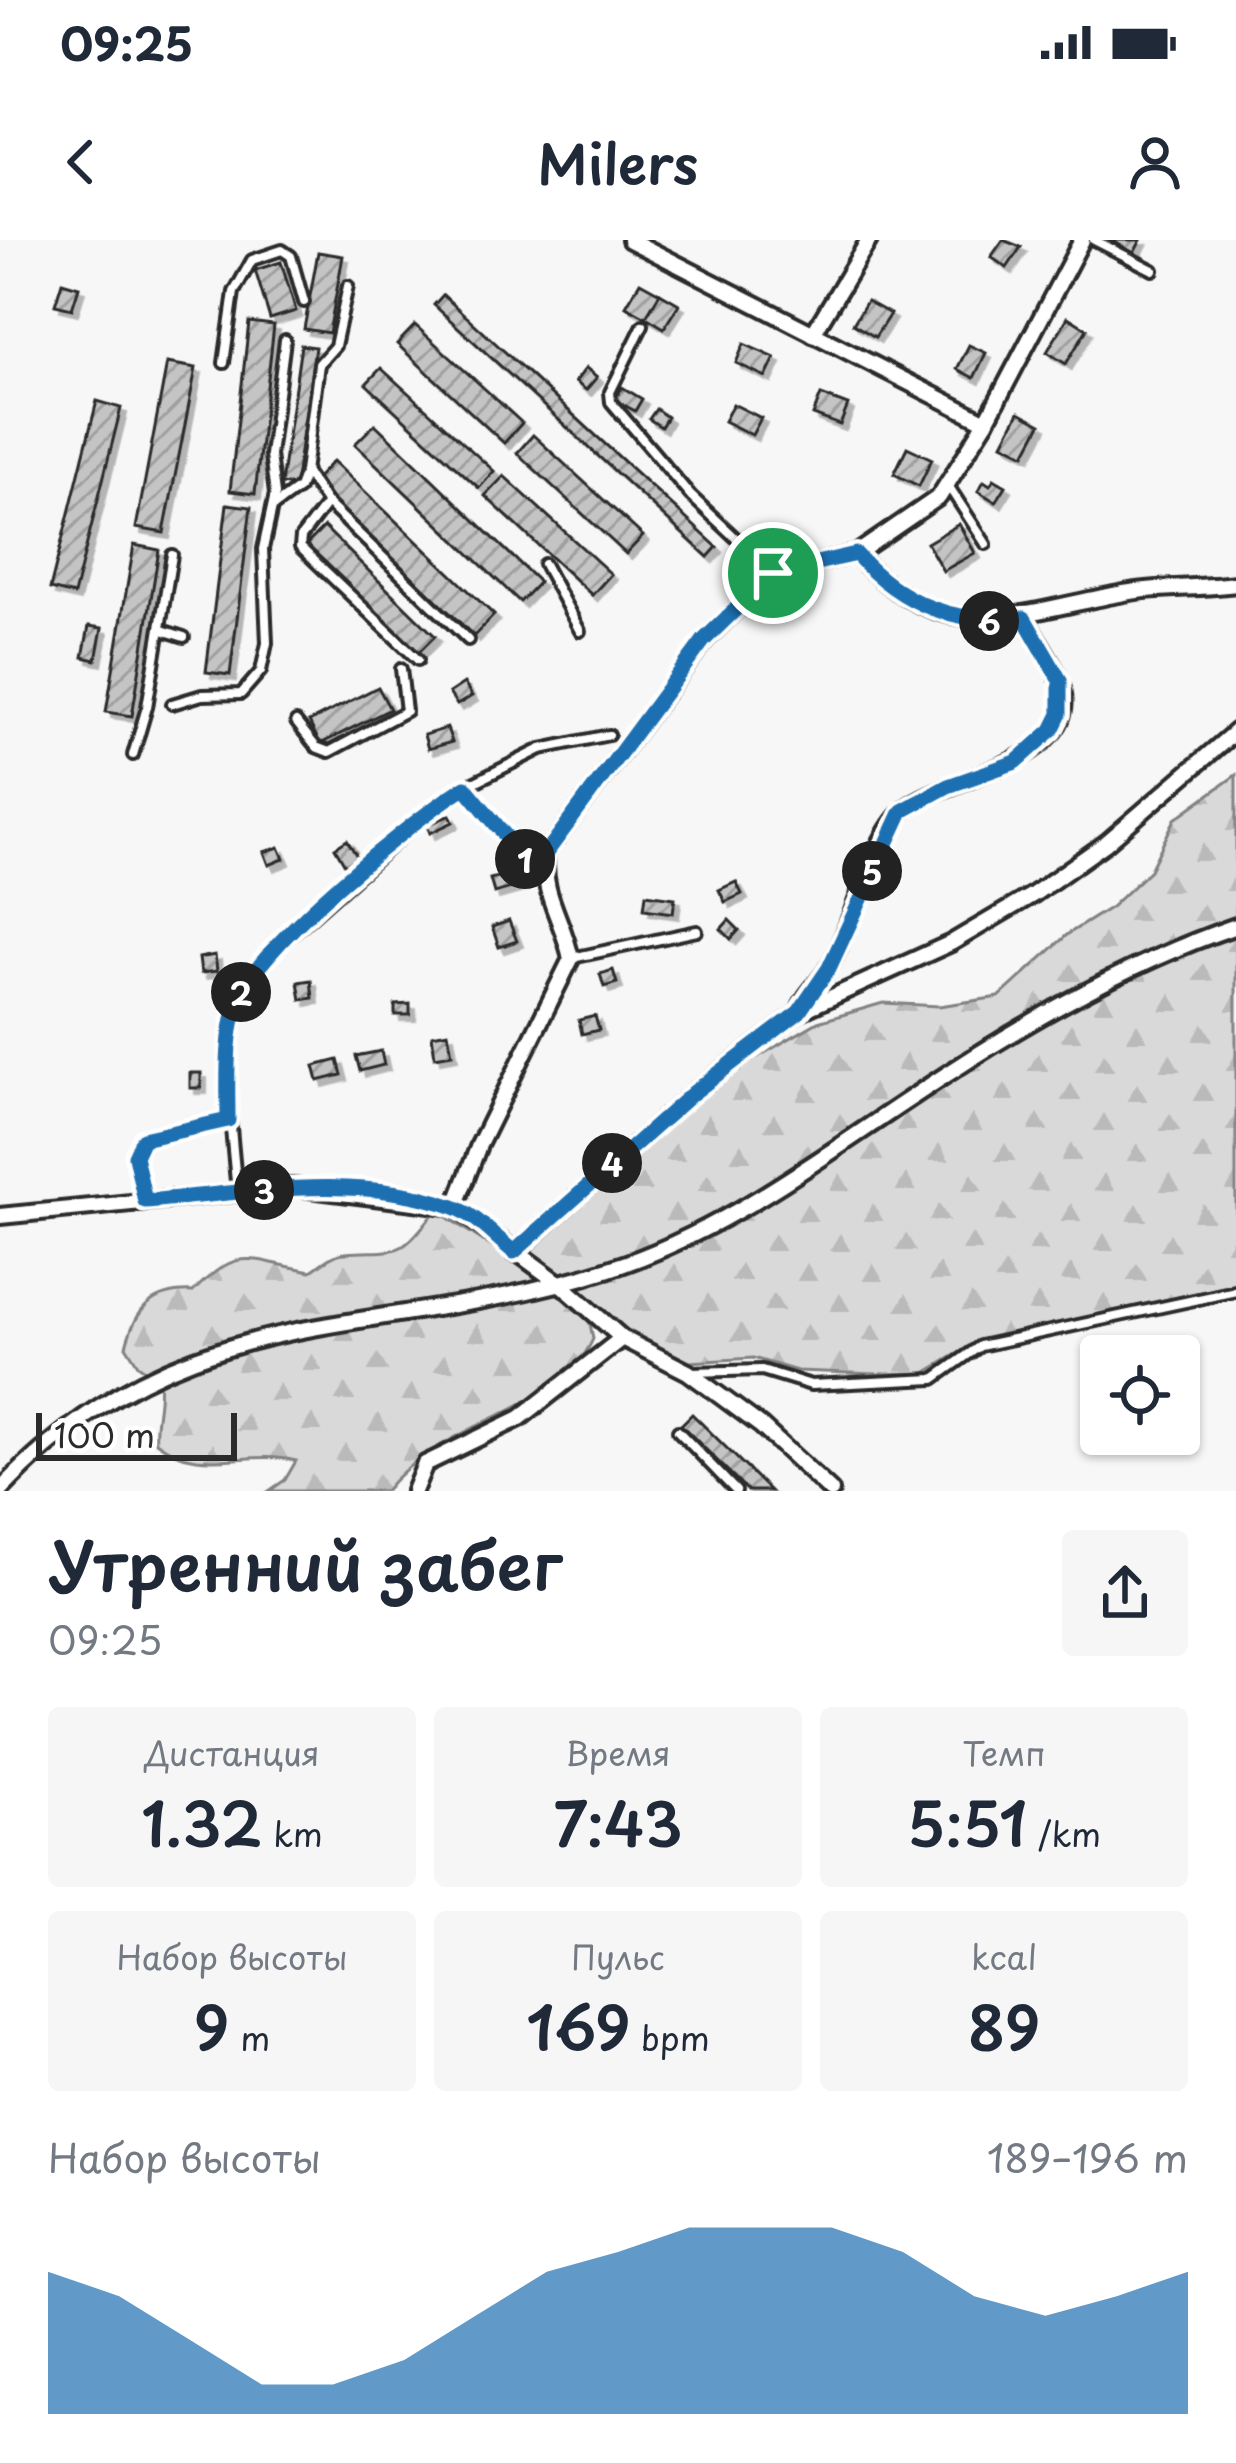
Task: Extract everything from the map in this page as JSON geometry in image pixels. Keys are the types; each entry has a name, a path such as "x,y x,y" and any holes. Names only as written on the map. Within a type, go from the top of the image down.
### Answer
{"street":[{"path":"630,240 986,422"},
{"path":"813,334 869,240"},
{"path":"455,1207 479,1145 571,958 543,870 546,853 704,640 773,573 856,554 949,487 1082,240"},
{"path":"856,554 923,608 959,619 1024,618 1126,592 1236,584"},
{"path":"799,1012 829,968 902,811 948,786 1016,762 1036,748 1060,714 1060,680 1024,618"},
{"path":"514,1252 680,1104 799,1012 951,943 1034,894 1106,843 1236,731"},
{"path":"0,1491 91,1411 170,1365 335,1320 608,1270 732,1214 1049,1012 1131,970 1236,926"},
{"path":"0,1216 293,1187 455,1207 556,1281 622,1338 688,1372 761,1426 832,1491"},
{"path":"414,1491 425,1464 520,1418 622,1338"}],"lane":[{"path":"1094,240 1153,270"},
{"path":"224,363 234,292 252,260 282,250 291,256 304,302"},
{"path":"273,507 298,488 305,472 319,364 335,346 348,286"},
{"path":"643,326 610,392 610,402 691,496 773,573"},
{"path":"172,704 202,695 241,694 261,671 267,643 262,548 273,507 270,454 285,340"},
{"path":"305,472 327,503 468,640"},
{"path":"949,487 986,544"},
{"path":"327,503 301,538 300,548 418,660"},
{"path":"133,755 162,630 172,555"},
{"path":"544,564 580,631"},
{"path":"162,630 184,637"},
{"path":"296,722 316,747 329,752 406,711 401,669"},
{"path":"237,1194 228,1120 233,1020 253,969 440,803 541,749 609,735"},
{"path":"465,787 528,863 543,870"},
{"path":"571,958 697,931"},
{"path":"145,1201 135,1156 143,1139 228,1120"},
{"path":"688,1372 762,1370 811,1385 934,1379 980,1346 1236,1291"},
{"path":"678,1431 736,1491"}],"green space":[{"path":"1236,775 1236,1284 977,1342 925,1373 797,1371 753,1358 690,1362 630,1333 597,1304 516,1252 718,1080 818,1022 883,1003 939,1006 999,997 1068,934 1111,907 1150,870 1175,819"},
{"path":"436,1210 565,1295 590,1323 593,1339 555,1383 435,1449 385,1491 269,1491 285,1480 296,1461 190,1458 156,1442 159,1380 138,1365 126,1346 135,1321 148,1304 167,1294 193,1292 235,1261 260,1260 311,1271 341,1254 397,1249"}],"building":[{"path":"1003,240 1021,247 1007,268 991,257"},
{"path":"1111,240 1141,240 1134,253"},
{"path":"318,252 343,256 329,333 304,329"},
{"path":"281,262 296,311 270,319 255,270"},
{"path":"62,282 79,287 72,309 55,305"},
{"path":"640,282 660,293 646,317 626,306"},
{"path":"660,293 679,304 664,328 646,317"},
{"path":"443,295 717,547 708,557 434,305"},
{"path":"867,301 890,314 875,337 853,324"},
{"path":"1068,317 1087,329 1066,364 1047,352"},
{"path":"249,322 274,325 255,494 230,491"},
{"path":"415,325 522,423 504,443 397,344"},
{"path":"744,344 775,358 766,377 736,363"},
{"path":"301,345 315,347 295,486 281,484"},
{"path":"969,345 986,353 974,378 957,369"},
{"path":"167,363 196,368 164,533 136,528"},
{"path":"381,368 494,471 479,488 366,384"},
{"path":"586,368 597,377 586,390 575,382"},
{"path":"622,387 642,399 635,411 615,400"},
{"path":"821,395 848,405 840,425 813,415"},
{"path":"97,401 121,408 74,595 50,589"},
{"path":"733,404 761,418 752,435 724,421"},
{"path":"656,409 667,417 661,427 649,419"},
{"path":"1019,412 1041,424 1025,454 1003,443"},
{"path":"375,424 539,582 520,602 355,444"},
{"path":"533,435 643,536 626,554 517,453"},
{"path":"907,447 932,459 919,486 894,474"},
{"path":"333,461 494,615 474,636 313,482"},
{"path":"504,476 611,574 592,595 485,496"},
{"path":"994,479 1006,486 996,502 978,491 984,481 990,485"},
{"path":"227,504 251,507 230,675 206,672"},
{"path":"959,524 975,553 943,571 927,543"},
{"path":"324,527 435,636 416,655 305,546"},
{"path":"134,545 159,550 132,716 106,712"},
{"path":"89,626 102,628 96,660 83,657"},
{"path":"464,683 472,696 457,705 449,693"},
{"path":"378,687 390,709 320,744 309,722"},
{"path":"447,728 452,742 428,749 424,735"},
{"path":"450,815 453,822 430,833 427,825"},
{"path":"347,840 358,858 345,865 335,848"},
{"path":"279,847 284,859 269,865 264,852"},
{"path":"518,871 522,885 494,893 490,879"},
{"path":"736,882 742,894 725,902 719,890"},
{"path":"646,894 675,898 673,913 644,909"},
{"path":"729,920 739,930 731,939 721,929"},
{"path":"509,921 517,941 499,947 492,927"},
{"path":"215,955 217,971 201,973 199,958"},
{"path":"613,970 617,983 604,987 600,974"},
{"path":"311,980 313,998 301,1000 298,982"},
{"path":"410,1004 410,1015 395,1015 395,1005"},
{"path":"595,1016 599,1030 582,1034 579,1020"},
{"path":"448,1032 452,1054 435,1057 432,1035"},
{"path":"381,1051 384,1065 360,1071 356,1056"},
{"path":"338,1060 342,1075 318,1081 314,1066"},
{"path":"190,1073 201,1073 201,1088 190,1088"},
{"path":"692,1414 770,1491 748,1491 681,1425"}],"route":[{"path":"856,554 923,608 959,619 1024,618 1060,680 1063,695 1052,730 1036,748 1016,762 948,786 902,811 890,826 829,968 802,1000 799,1012 693,1093 514,1252 455,1207 385,1194 293,1187 145,1201 135,1156 143,1139 228,1120 233,1020 253,969 440,803 465,787 528,863 543,870 546,853 704,640 773,573 856,554"}]}
